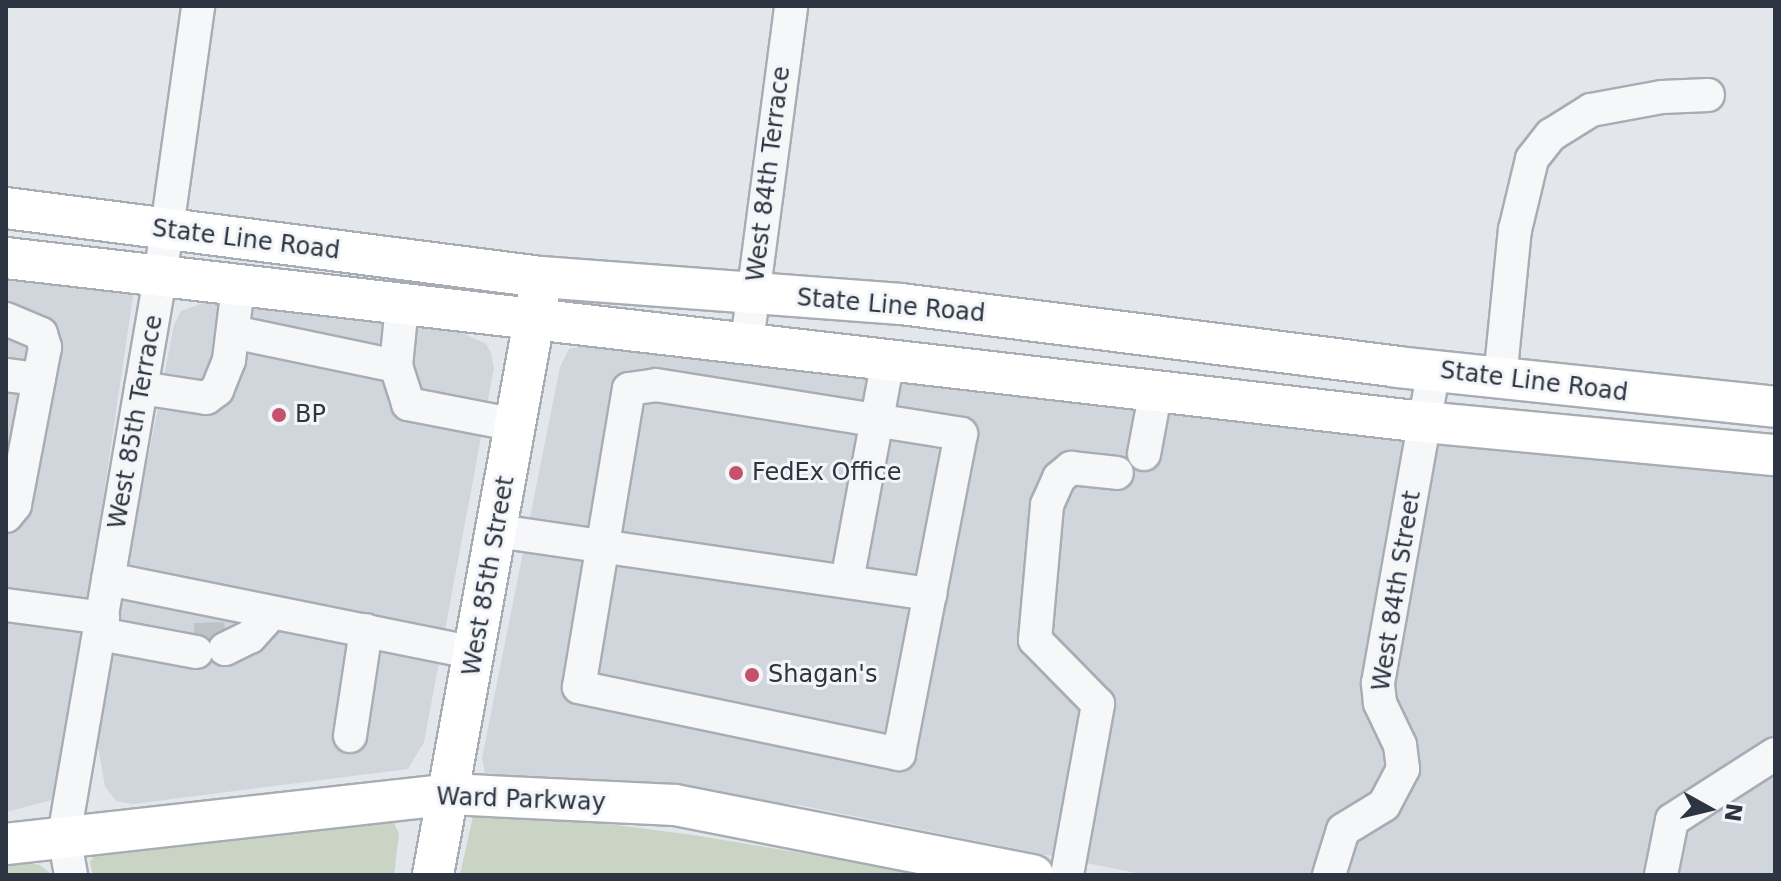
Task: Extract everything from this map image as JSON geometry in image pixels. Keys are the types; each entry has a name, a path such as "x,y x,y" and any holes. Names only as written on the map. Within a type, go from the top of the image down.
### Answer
{"main road":[{"name":"State Line Road","path":"6,208 541,277 901,304 1500,379 1775,407"},
{"name":"State Line Road","path":"6,258 1424,422 1775,455"},
{"name":"West 85th Street","path":"433,875 541,277"},
{"name":"Ward Parkway","path":"6,844 449,794 675,805 1033,875"}],"street":[{"name":"West 85th Terrace","path":"64,836 160,278 198,6"},
{"name":"West 84th Terrace","path":"747,342 791,6"},
{"path":"1500,379 1515,230 1532,159 1551,135 1591,110 1662,97 1708,95"},
{"path":"141,388 206,398 217,390 233,332 238,287"},
{"path":"402,305 396,366 408,404 516,425"},
{"path":"6,319 41,334 44,364 15,505 6,516"},
{"path":"233,332 396,366"},
{"path":"847,581 888,359"},
{"name":"West 84th Street","path":"1329,875 1343,830 1384,805 1403,769 1400,745 1380,703 1378,683 1434,370"},
{"path":"6,375 39,379"},
{"path":"656,385 961,434 899,754 579,687 603,542 629,389 656,385"},
{"path":"1144,454 1156,390"},
{"path":"1067,875 1098,704 1035,640 1047,505 1059,478 1071,468 1117,473"},
{"path":"497,531 603,542 930,594"},
{"path":"108,579 270,615 366,630 475,653"},
{"path":"6,605 209,645 250,637 270,615"},
{"path":"350,736 366,630"},
{"path":"1661,875 1672,820 1775,754"},
{"path":"64,836 71,875"}],"shaded area":[{"path":"6,260 136,276 59,798 6,812"},
{"path":"206,302 460,332 486,344 491,353 494,368 424,742 408,769 133,804 116,801 105,786 95,730 174,325 181,311"},
{"path":"589,344 1096,404 1775,475 1775,875 1146,875 799,805 485,773 482,758 560,367 569,349"}],"green space":[{"path":"493,809 693,835 933,875 460,875 473,816"},
{"path":"392,818 399,834 394,875 93,875 90,862 99,849"},
{"path":"18,861 40,865 52,875 6,875 6,863"}],"tunnel":[{"path":"194,639 225,638"}],"place":[{"name":"BP","path":"279,415"},
{"name":"FedEx Office","path":"736,473"},
{"name":"Shagan's","path":"752,675"}]}
